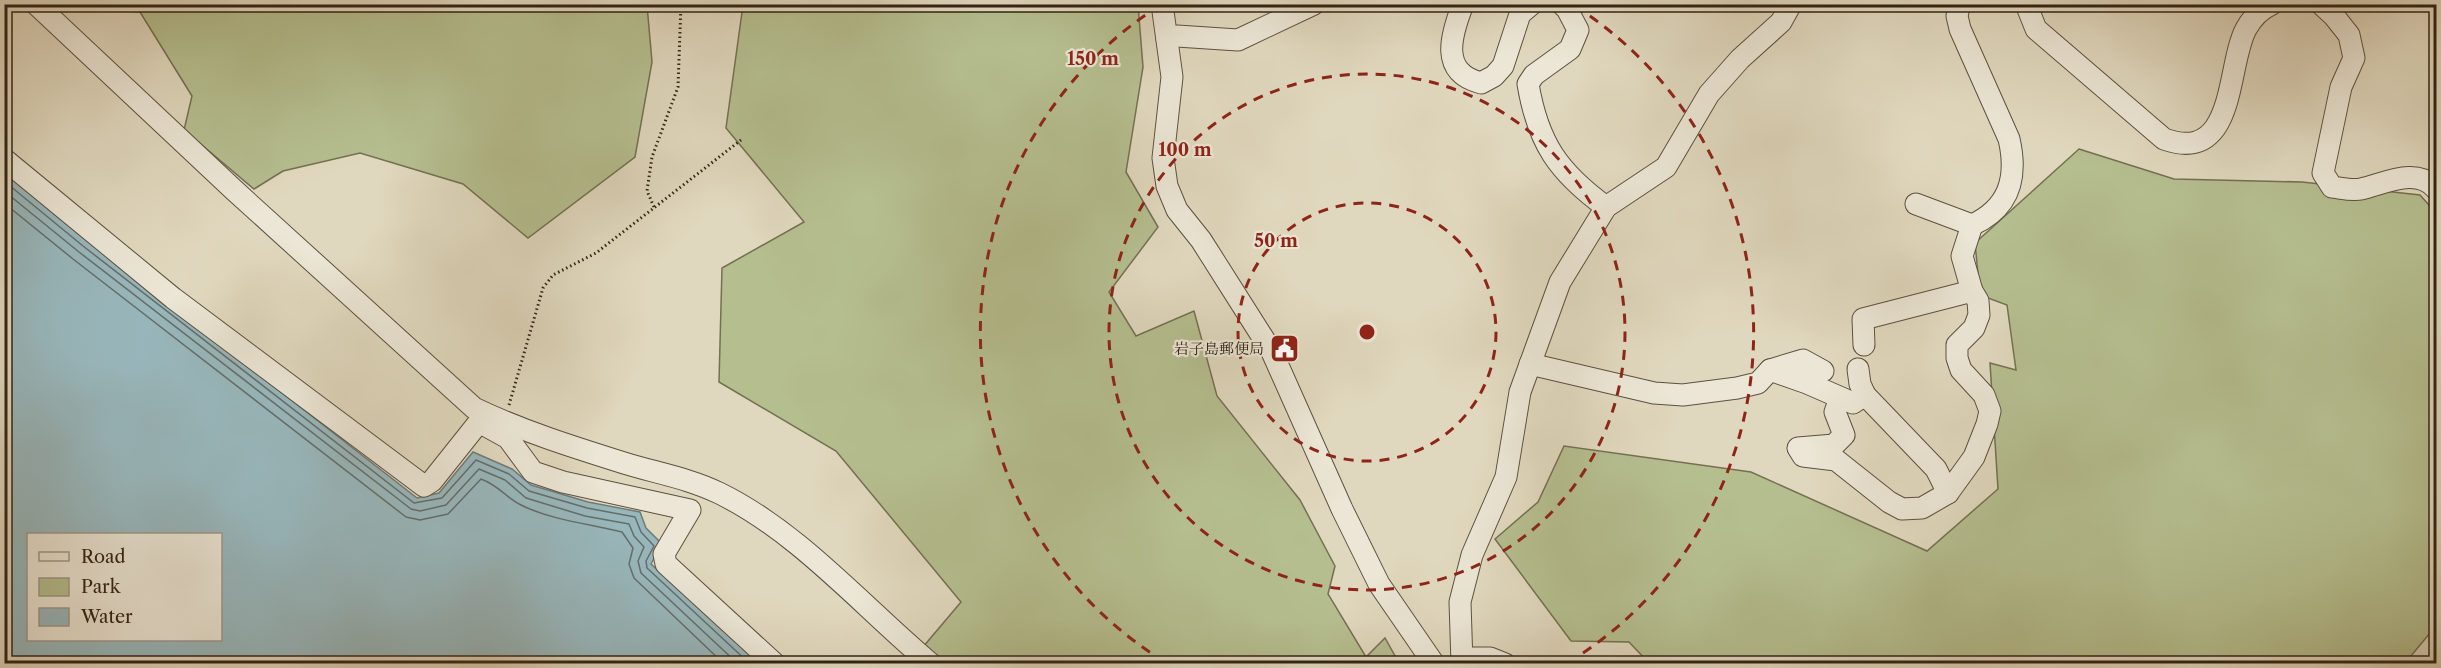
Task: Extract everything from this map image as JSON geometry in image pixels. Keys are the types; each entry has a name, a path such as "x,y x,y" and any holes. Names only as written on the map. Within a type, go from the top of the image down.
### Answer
{"street":[{"path":"36,4 442,382 474,408 504,423 625,463 684,479 748,508 828,572 931,663"},
{"path":"1162,4 1172,77 1163,158 1167,186 1177,210 1201,240 1272,352 1342,509 1379,584 1434,663"},
{"path":"1167,39 1177,36 1238,40 1314,4"},
{"path":"1462,5 1452,51 1456,70 1469,80 1480,83 1494,76 1503,66 1520,14 1532,4"},
{"path":"1562,4 1578,30 1570,49 1534,75 1528,84 1533,113 1548,150 1578,187 1606,207"},
{"path":"1506,663 1491,658 1462,661 1460,602 1472,555 1506,477 1520,392 1560,282 1606,207 1666,167 1709,94 1740,59 1780,22 1791,4"},
{"path":"1916,204 1971,225 1986,218 2010,190 2013,156 2009,139 1960,29 1957,16 1962,4"},
{"path":"2026,4 2036,29 2164,140 2178,144 2196,143 2212,132 2222,117 2245,29 2262,9 2272,4"},
{"path":"2321,4 2349,35 2354,58 2341,87 2323,173 2332,187 2358,190 2394,178 2417,179 2432,184 2436,189"},
{"path":"4,159 173,298 424,486 432,481 478,422 508,438 533,472 563,482 690,510 664,554 666,564 775,663"},
{"path":"1840,398 1835,412 1844,435 1834,445 1798,448 1803,456 1836,460 1889,502 1902,508 1922,508 1948,493 1974,457 1988,424 1990,411 1984,395 1961,370 1958,358 1957,345 1974,328 1979,315 1978,301 1972,291 1962,256 1971,225"},
{"path":"1864,345 1863,319 1972,291"},
{"path":"1530,364 1654,393 1683,395 1758,383 1770,370 1803,360 1823,371"},
{"path":"1858,369 1860,384 1865,395 1936,469 1948,493"},
{"path":"1770,370 1852,403 1865,395"}],"path":[{"path":"654,207 647,191 652,157 678,87 681,4"},
{"path":"504,423 543,288 553,275 596,253 741,140"}],"green space":[{"path":"57,5 647,5 652,62 635,157 528,238 463,184 360,153 283,171 254,189 184,130 192,96 140,12"},
{"path":"743,5 1138,5 1143,67 1126,172 1158,227 1109,292 1136,336 1194,311 1217,396 1300,500 1335,566 1328,594 1366,657 1385,638 1399,663 942,663 923,647 961,602 836,451 719,382 722,268 804,222 726,128"},
{"path":"2079,149 2174,179 2302,182 2420,195 2436,213 2436,626 2405,663 1649,663 1629,642 1571,641 1495,539 1538,502 1564,446 1751,472 1927,551 1998,489 1990,363 2016,370 2007,305 1980,295 1975,243"}],"water":[{"path":"4,173 87,241 417,498 439,493 473,452 512,469 531,485 588,502 640,512 646,528 662,544 651,564 759,663 5,663"}],"place":[{"name":"岩子島郵便局","path":"1285,348"}]}
